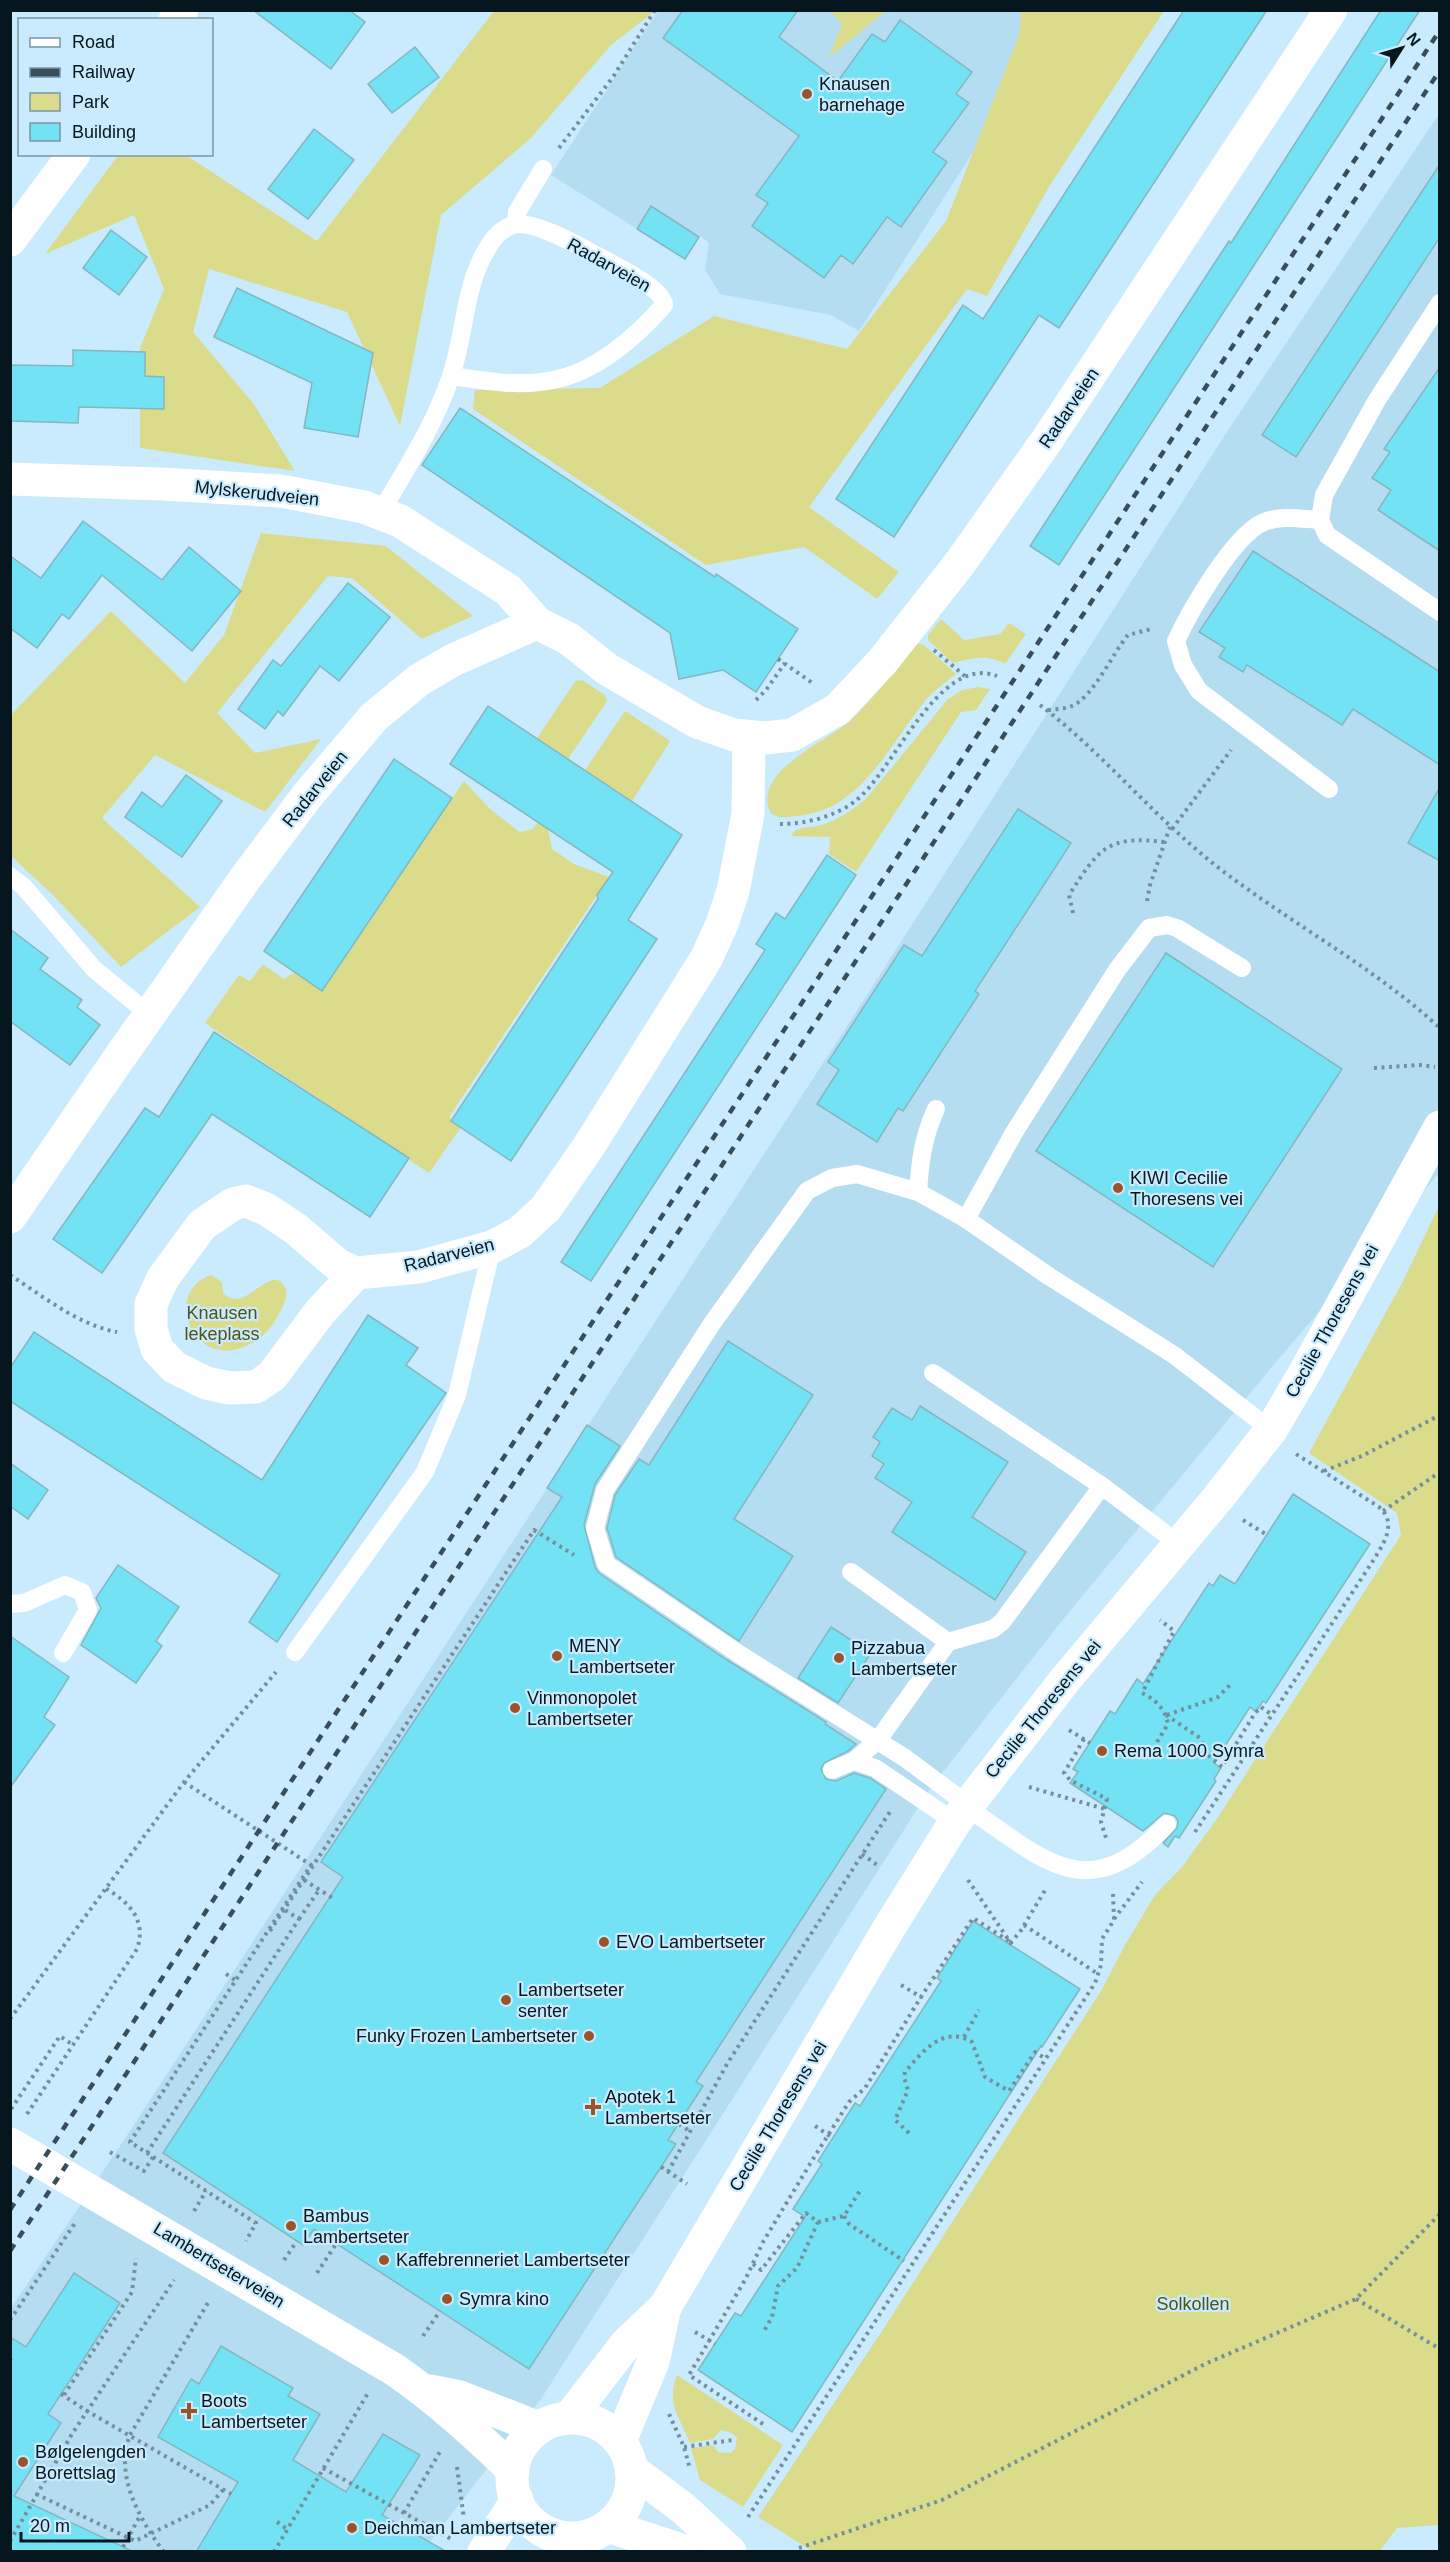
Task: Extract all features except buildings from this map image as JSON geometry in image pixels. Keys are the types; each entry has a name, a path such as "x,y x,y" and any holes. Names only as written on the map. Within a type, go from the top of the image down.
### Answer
{"street":[{"name":"Radarveien","path":"10,1217 244,880 307,796 374,717 419,680 453,660 537,623 569,639 607,669 697,722 734,735 749,737 792,735 838,709 882,662 960,563 1047,440 1260,117 1297,66 1331,10"},
{"path":"10,240 73,156"},
{"name":"Mylskerudveien","path":"10,479 281,491 364,507 400,521 508,590 537,623"},
{"name":"Radarveien","path":"356,1273 419,1267 492,1247 520,1232 546,1208 589,1146 706,959 722,924 734,891 747,824 749,737"},
{"name":"Cecilie Thoresens vei","path":"569,2418 626,2344 664,2307 883,1938 963,1811 1065,1680 1245,1466 1271,1430 1440,1127"},
{"path":"246,1201 266,1209 296,1229 338,1265 356,1273 320,1312 272,1377 256,1387 230,1388 206,1383 174,1367 157,1349 151,1329 151,1304 163,1278 202,1225 233,1204 246,1201"},
{"name":"Lambertseterveien","path":"18,2130 107,2199 425,2390 481,2438 514,2485"},
{"name":"Cecilie Thoresens vei","path":"626,2455 653,2362 664,2307"},
{"name":"Lambertseterveien","path":"425,2390 460,2397 539,2428"},
{"path":"473,2548 514,2485 521,2446 539,2428 553,2421 569,2418 588,2420 605,2428 626,2455 730,2552"},
{"path":"514,2485 526,2516 540,2529 547,2544 592,2535 608,2526 623,2511 631,2491 626,2455"},
{"path":"608,2526 687,2552"}],"lane":[{"path":"380,513 435,415 451,376 473,282 486,250 501,230 516,224 517,212 543,169"},
{"name":"Radarveien","path":"451,376 494,382 525,383 554,380 573,374 607,355 636,333 664,305 664,300 659,293 621,269 536,227 516,224"},
{"path":"1440,303 1377,400 1324,495 1320,520 1327,535 1440,612"},
{"path":"1320,520 1276,518 1261,523 1239,542 1191,609 1176,641 1183,665 1199,691 1329,789"},
{"path":"10,876 24,887 94,969 150,1015"},
{"path":"966,1219 1015,1131 1116,970 1149,928 1167,925 1177,928 1242,968"},
{"path":"918,1192 921,1150 936,1110"},
{"path":"963,1811 878,1740 739,1654 606,1564 595,1528 605,1490 711,1325 807,1191 832,1178 857,1174 918,1192 966,1219 1050,1277 1174,1355 1271,1430"},
{"path":"295,1652 425,1472 457,1395 492,1247"},
{"path":"933,1373 1102,1486 1179,1544"},
{"path":"832,1770 854,1761 878,1740 948,1642 993,1629 1002,1622 1102,1486"},
{"path":"851,1572 948,1642"},
{"path":"10,1604 24,1603 65,1585 82,1592 88,1610 63,1653"},
{"path":"854,1761 875,1768 905,1788 963,1811 1059,1866 1085,1872 1113,1865 1144,1847 1167,1824"}],"path":[{"path":"543,169 613,77 654,10"},
{"path":"1047,711 1070,707 1080,701 1109,665 1128,635 1186,621"},
{"path":"933,648 966,677"},
{"path":"778,659 814,684"},
{"path":"753,702 760,699 785,663"},
{"path":"747,824 795,824 831,814 854,802 889,762 927,708 942,693 966,677 983,673 997,676"},
{"path":"1040,705 1171,828 1216,866 1366,969 1440,1028"},
{"path":"1149,928 1145,912 1150,885 1164,842 1171,828 1248,728"},
{"path":"1073,913 1069,895 1092,859 1109,844 1139,839 1164,842"},
{"path":"1374,1068 1420,1065 1435,1067"},
{"path":"10,1275 82,1321 104,1330 123,1334"},
{"path":"1323,1471 1362,1456 1440,1415"},
{"path":"1194,1834 1383,1545 1390,1525 1383,1511 1296,1454"},
{"path":"1383,1511 1440,1472"},
{"path":"1243,1520 1267,1535"},
{"path":"226,1974 236,1981 534,1530 570,1554 606,1564"},
{"path":"1160,1619 1174,1631 1143,1693 1153,1698 1166,1715 1200,1738 1210,1757 1222,1767 1255,1713 1261,1707 1272,1715"},
{"path":"10,2019 184,1782 265,1683 295,1652"},
{"path":"1166,1715 1173,1715 1218,1697 1231,1684"},
{"path":"1157,1742 1168,1724 1166,1715"},
{"path":"1076,1733 1090,1743"},
{"path":"1084,1739 1064,1773 1070,1780 1107,1799 1101,1822"},
{"path":"184,1782 311,1865 130,2142 256,2223 242,2247"},
{"path":"1029,1787 1105,1809"},
{"path":"668,2172 727,2064 905,1788"},
{"path":"862,1854 880,1867"},
{"path":"1113,1865 1114,1920"},
{"path":"1010,1943 1024,1925 1059,1866"},
{"path":"748,2517 1095,1983 1102,1939 1141,1883 1151,1876"},
{"path":"304,1880 334,1899"},
{"path":"968,1880 1010,1943"},
{"path":"18,2130 137,1949 140,1924 133,1911 120,1897 105,1888"},
{"path":"147,2153 319,1890"},
{"path":"285,1910 299,1919"},
{"path":"763,2424 689,2375 753,2264 763,2242 829,2134 849,2102 865,2088 970,1919 980,1922 1010,1943"},
{"path":"1024,1925 1098,1974"},
{"path":"902,1984 921,1996"},
{"path":"964,2037 979,2010"},
{"path":"10,2110 60,2036 73,2045"},
{"path":"909,2133 895,2120 908,2090 904,2077 905,2072 933,2042 945,2037 964,2037 972,2042 985,2077 1009,2091 1035,2052 1046,2059"},
{"path":"679,2124 691,2132"},
{"path":"815,2126 833,2138"},
{"path":"110,2152 144,2171 153,2157"},
{"path":"661,2167 687,2184"},
{"path":"818,2222 844,2216 861,2189"},
{"path":"194,2211 206,2191"},
{"path":"753,2264 761,2270 806,2212 818,2222"},
{"path":"799,2548 942,2500 1205,2364 1356,2299 1440,2214"},
{"path":"844,2216 849,2224 904,2261"},
{"path":"764,2331 772,2317 778,2286 797,2268 818,2222"},
{"path":"10,2320 64,2238"},
{"path":"284,2260 297,2241"},
{"path":"317,2273 336,2244"},
{"path":"136,2254 132,2292 62,2394 87,2411 231,2494"},
{"path":"10,2541 72,2434 179,2272"},
{"path":"164,2552 140,2516 129,2487 126,2448 130,2435 214,2293"},
{"path":"1356,2299 1440,2349"},
{"path":"423,2336 440,2311"},
{"path":"699,2334 715,2344"},
{"path":"274,2552 385,2364"},
{"path":"667,2408 684,2447 691,2476"},
{"path":"684,2447 733,2440"},
{"path":"404,2513 445,2443"},
{"path":"457,2457 461,2514 465,2524"},
{"path":"323,2468 473,2548"},
{"path":"36,2494 128,2538 138,2540 213,2503 223,2490"},
{"path":"123,2547 140,2516"},
{"path":"277,2522 287,2529"}],"shaded area":[{"name":"Knausen barnehage","path":"658,11 1063,11 859,331 831,315 720,294 705,270 709,243 700,236 685,259 551,175"},
{"path":"1439,114 1439,1173 1275,1363 1065,1617 932,1786 541,2399 423,2551 11,2552 11,2308 122,2143 851,1020 1225,435"}],"green space":[{"path":"494,11 655,11 611,45 531,138 441,215 400,426 347,312 209,269 193,332 253,403 295,471 140,448 140,348 164,289 134,215 45,254 118,156 188,156 317,241"},
{"path":"830,11 886,11 829,57 842,24"},
{"path":"1021,11 1164,11 1050,185 987,296 967,289 809,507 899,572 877,599 804,547 706,565 473,409 475,390 600,388 714,316 847,349 946,221 1019,35"},
{"path":"261,533 386,546 473,616 422,639 352,578 328,576 217,713 255,753 321,739 265,812 155,755 102,818 200,907 121,967 54,896 11,856 10,716 111,611 185,683 224,635"},
{"path":"941,619 964,640 1000,634 1009,623 1026,634 1005,664 986,658 953,663 928,640 928,635"},
{"path":"917,643 924,645 956,674 925,701 871,773 839,802 820,811 797,816 777,816 771,813 767,798 771,784 781,771 851,720"},
{"path":"582,680 605,695 607,701 568,759 537,738 572,686 576,681"},
{"path":"978,687 990,689 976,710 961,712 856,872 829,854 830,837 791,836 800,828 822,825 833,820 865,800 948,699 962,690"},
{"path":"625,711 669,740 632,801 585,770"},
{"path":"464,781 491,810 520,832 533,829 538,822 548,829 552,849 574,864 609,877 449,1117 461,1127 429,1173 205,1023 239,975 250,981 263,964 284,979 295,972 323,990"},
{"name":"Solkollen","path":"1439,1206 1439,2523 1438,2525 1397,2528 1379,2552 812,2551 758,2517 882,2331 1101,1991 1155,1895 1182,1867 1216,1820 1401,1535 1397,1513 1309,1453 1403,1281"},
{"name":"Knausen lekeplass","path":"211,1275 222,1282 223,1293 232,1298 240,1298 273,1280 280,1281 287,1292 285,1300 274,1323 261,1337 250,1344 230,1350 214,1348 200,1340 191,1328 186,1313 188,1298 196,1284"},
{"path":"677,2375 783,2445 743,2507 700,2480 691,2448 713,2445 718,2452 731,2453 735,2449 737,2438 732,2433 721,2430 713,2439 690,2443 673,2402"}],"railway":[{"path":"10,2210 1440,30"},
{"path":"10,2251 1440,70"}],"place":[{"name":"Knausen barnehage","path":"807,94"},
{"name":"KIWI Cecilie Thoresens vei","path":"1118,1188"},
{"name":"MENY Lambertseter","path":"557,1656"},
{"name":"Pizzabua Lambertseter","path":"839,1658"},
{"name":"Vinmonopolet Lambertseter","path":"515,1708"},
{"name":"Rema 1000 Symra","path":"1102,1751"},
{"name":"EVO Lambertseter","path":"604,1942"},
{"name":"Lambertseter senter","path":"506,2000"},
{"name":"Funky Frozen Lambertseter","path":"589,2036"},
{"name":"Apotek 1 Lambertseter","path":"593,2107"},
{"name":"Bambus Lambertseter","path":"291,2226"},
{"name":"Kaffebrenneriet Lambertseter","path":"384,2260"},
{"name":"Symra kino","path":"447,2299"},
{"name":"Boots Lambertseter","path":"189,2411"},
{"name":"Bølgelengden Borettslag","path":"23,2462"},
{"name":"Deichman Lambertseter","path":"352,2528"}]}
